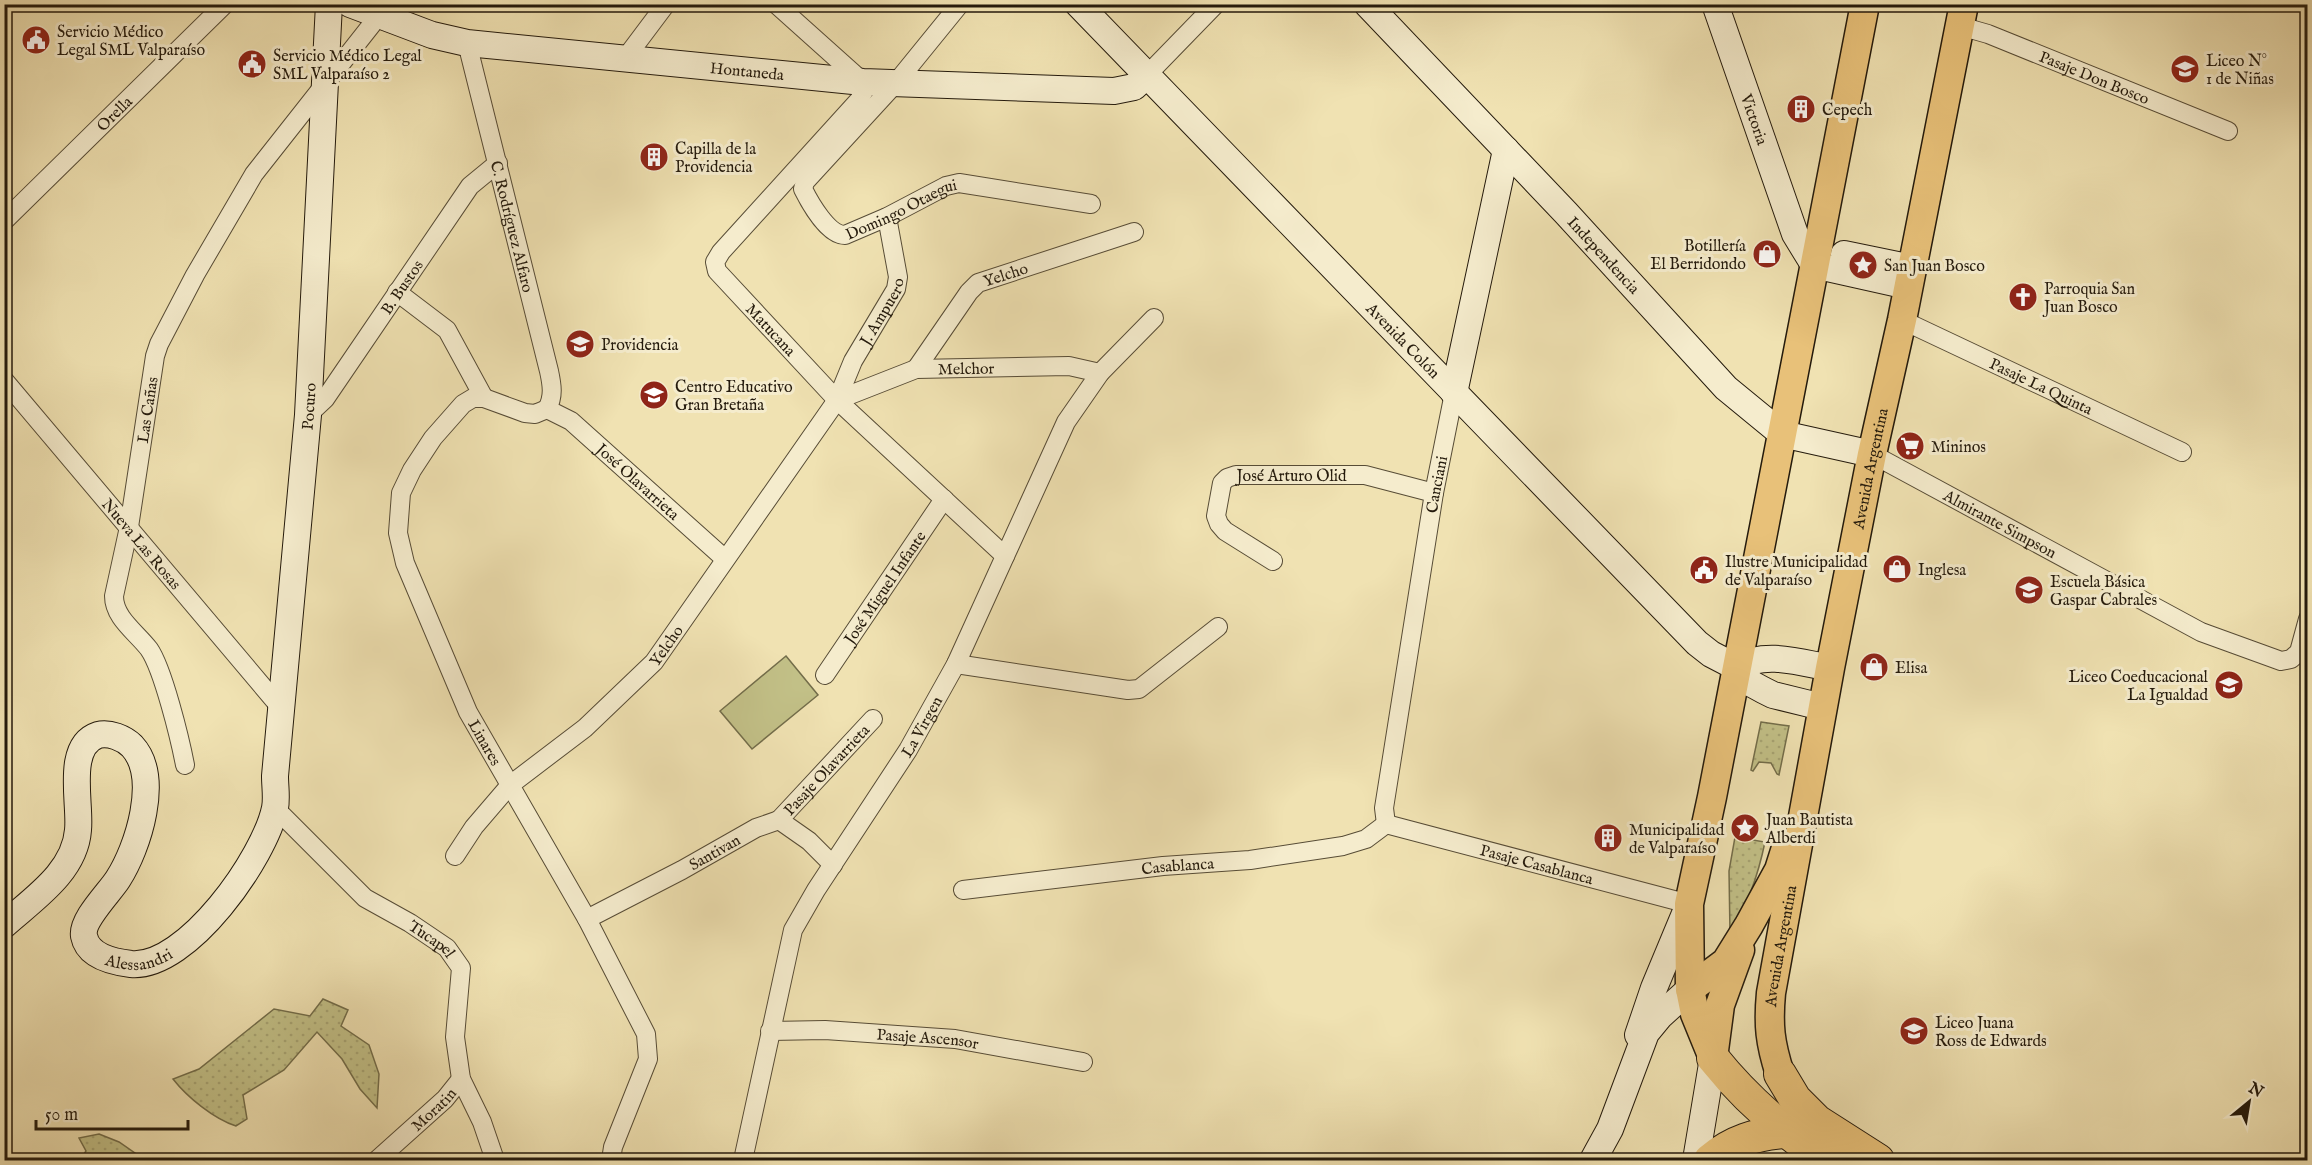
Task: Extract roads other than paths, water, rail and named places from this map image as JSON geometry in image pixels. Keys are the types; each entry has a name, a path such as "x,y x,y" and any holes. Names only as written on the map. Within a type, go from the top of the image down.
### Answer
{"highway":[{"path":"1713,1058 1785,1131 1825,1161"},
{"path":"1780,1074 1795,1099 1817,1121 1878,1161"},
{"path":"1710,1161 1738,1141 1755,1135 1785,1131"}],"main road":[{"path":"1713,1058 1695,1014 1690,989 1689,904 1782,434 1808,249 1865,4"},
{"name":"Avenida Argentina","path":"1780,1074 1771,1046 1769,1019 1771,993 1822,707 1962,15"},
{"path":"1690,989 1726,962 1749,925 1779,870 1811,772"},
{"path":"1689,904 1700,933 1710,949 1724,950 1730,947 1749,925"},
{"path":"1713,1058 1720,1005 1749,925"}],"street":[{"name":"Orella","path":"4,221 225,4"},
{"name":"Pocuro","path":"275,808 280,707 308,416 328,4"},
{"name":"Hontaneda","path":"350,4 383,10 432,35 467,43 863,82 1114,91 1134,87 1147,75"},
{"path":"624,60 666,4"},
{"path":"895,84 960,4"},
{"name":"Avenida Colón","path":"1078,4 1697,643 1711,654 1736,667 1752,684 1762,690 1773,695 1822,707"},
{"path":"1147,75 1216,4"},
{"name":"Independencia","path":"1367,4 1506,150 1726,388 1782,434 1872,454"},
{"name":"Victoria","path":"1715,4 1808,249"},
{"path":"777,5 863,82"},
{"name":"Las Cañas","path":"185,765 181,743 154,658 114,606 114,596 129,527 151,372 159,344 195,275 254,174 383,10"},
{"name":"Pasaje Don Bosco","path":"1962,15 1988,34 2228,131"},
{"name":"C. Rodríguez Alfaro","path":"467,43 549,371 552,400 547,409"},
{"name":"Matucana","path":"863,82 864,91 859,100 742,228 716,262 717,271 837,399 1005,556"},
{"name":"Domingo Otaegui","path":"895,84 805,182 803,189 831,231 845,235 887,217 925,195 945,186 959,183 1091,204"},
{"name":"Canciani","path":"1386,824 1384,808 1434,493 1506,150"},
{"name":"B. Bustos","path":"308,416 325,399 470,186 498,163"},
{"name":"J. Ampuero","path":"837,399 853,361 896,289 898,277 887,217"},
{"name":"Yelcho","path":"916,369 969,292 978,283 1134,232"},
{"path":"1808,249 1910,277"},
{"path":"397,291 447,330 484,398 525,413 535,414 547,409"},
{"name":"La Virgen","path":"743,1161 793,930 908,750 956,664 1066,422 1100,373 1154,318"},
{"name":"Pasaje La Quinta","path":"1902,320 2182,452"},
{"name":"Melchor","path":"837,399 916,369 1069,366 1100,373"},
{"name":"Nueva Las Rosas","path":"4,380 280,707"},
{"name":"Linares","path":"484,398 473,399 463,404 424,450 401,493 398,533 405,563 468,712 587,919 646,1034 648,1059 613,1147 611,1161"},
{"name":"Yelcho","path":"455,856 474,827 510,785 585,728 654,662 837,399"},
{"name":"José Olavarrieta","path":"547,409 571,421 725,559"},
{"name":"Almirante Simpson","path":"1872,454 2201,632 2281,661 2291,659 2299,652 2307,619"},
{"name":"José Arturo Olid","path":"1272,561 1225,531 1219,524 1216,516 1222,483 1227,478 1236,475 1365,475 1434,493"},
{"name":"José Miguel Infante","path":"825,675 944,500"},
{"path":"956,664 1128,690 1138,689 1218,627"},
{"path":"1736,667 1763,657 1830,668"},
{"name":"Pasaje Olavarrieta","path":"779,820 873,719"},
{"name":"Alessandri","path":"4,924 48,886 64,866 75,846 78,832 77,762 81,750 101,734 117,737 132,747 141,762 146,797 140,830 127,862 119,878 93,912 84,929 88,945 106,960 136,964 156,959 174,950 193,936 210,920 249,864 268,828 275,808"},
{"name":"Tucapel","path":"275,808 365,898 410,923 447,948 460,968 455,1037 461,1079 482,1122 495,1161"},
{"path":"779,820 809,841 833,865"},
{"name":"Santivan","path":"587,919 682,870 756,828 779,820"},
{"name":"Casablanca","path":"963,890 1262,858 1343,846 1366,839 1386,824"},
{"name":"Pasaje Casablanca","path":"1386,824 1689,904"},
{"path":"1633,1064 1639,1027 1689,904"},
{"path":"1593,1161 1610,1129 1646,1033 1660,1016 1690,989"},
{"name":"Pasaje Ascensor","path":"770,1030 825,1030 955,1039 1083,1062"},
{"path":"1696,1161 1713,1058"},
{"name":"Moratin","path":"377,1161 445,1099 461,1079"}],"place":[{"name":"Servicio Médico Legal SML Valparaíso","path":"36,40"},
{"name":"Servicio Médico Legal SML Valparaíso 2","path":"252,64"},
{"name":"Liceo N° 1 de Niñas","path":"2185,69"},
{"name":"Cepech","path":"1801,109"},
{"name":"Capilla de la Providencia","path":"654,157"},
{"name":"Botillería El Berridondo","path":"1767,254"},
{"name":"San Juan Bosco","path":"1863,265"},
{"name":"Parroquia San Juan Bosco","path":"2023,297"},
{"name":"Providencia","path":"580,344"},
{"name":"Centro Educativo Gran Bretaña","path":"654,395"},
{"name":"Mininos","path":"1910,446"},
{"name":"Inglesa","path":"1897,569"},
{"name":"Ilustre Municipalidad de Valparaíso","path":"1704,570"},
{"name":"Escuela Básica Gaspar Cabrales","path":"2029,590"},
{"name":"Elisa","path":"1874,667"},
{"name":"Liceo Coeducacional La Igualdad","path":"2229,685"},
{"name":"Juan Bautista Alberdi","path":"1745,828"},
{"name":"Municipalidad de Valparaíso","path":"1608,838"},
{"name":"Liceo Juana Ross de Edwards","path":"1914,1031"}]}
